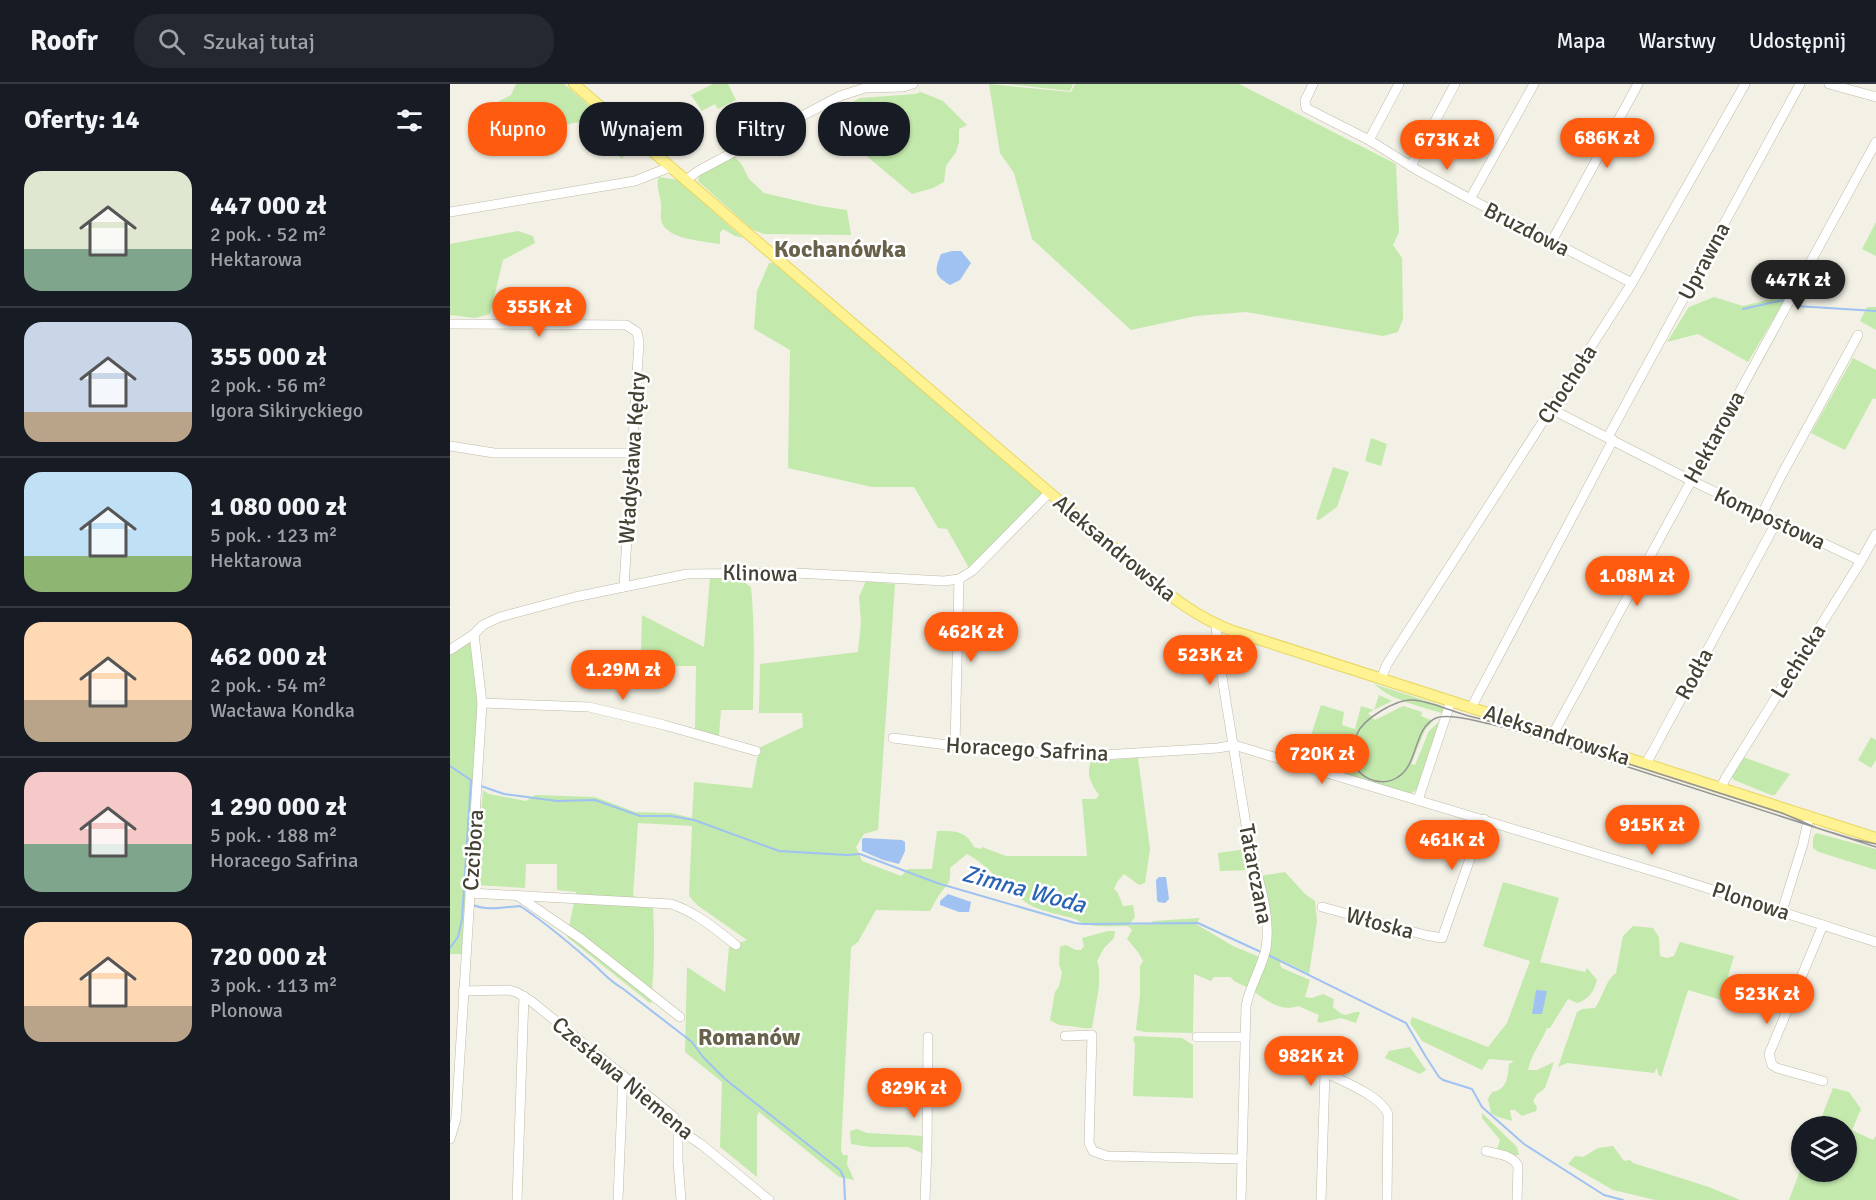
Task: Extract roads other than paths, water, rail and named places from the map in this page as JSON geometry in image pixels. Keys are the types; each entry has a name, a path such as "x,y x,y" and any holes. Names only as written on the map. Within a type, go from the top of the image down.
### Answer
{"main road":[{"name":"Aleksandrowska","path":"574,84 1049,493 1172,597 1193,612 1216,624 1381,679 1876,838"}],"street":[{"path":"686,180 698,171 840,96 864,86 903,87 913,84"},
{"name":"Bruzdowa","path":"1313,84 1304,103 1306,108 1369,140 1470,199 1632,283"},
{"path":"1369,140 1399,84"},
{"path":"1411,166 1455,84"},
{"path":"1470,199 1534,84"},
{"path":"1552,241 1638,84"},
{"name":"Chochoła","path":"1381,679 1387,664 1632,283 1745,84"},
{"name":"Uprawna","path":"1471,708 1610,438 1800,84"},
{"path":"1829,84 1851,87 1876,96"},
{"name":"Hektarowa","path":"1553,734 1876,142"},
{"path":"450,212 635,181 670,167"},
{"name":"Władysława Kędry","path":"450,324 626,325 635,329 639,342 624,587"},
{"path":"1762,514 1858,335"},
{"name":"Kompostowa","path":"1551,409 1690,480 1861,561"},
{"path":"450,446 494,453 633,453"},
{"path":"955,746 959,579 978,565 1049,493"},
{"name":"Rodła","path":"1646,764 1777,521"},
{"name":"Lechicka","path":"1721,788 1876,534"},
{"name":"Klinowa","path":"450,650 483,625 500,617 575,597 679,575 712,572 806,573 944,581 959,579"},
{"name":"Tatarczana","path":"1216,624 1219,660 1252,857 1267,912 1266,948 1248,998 1244,1037 1241,1200"},
{"name":"Czcibora","path":"450,1139 456,1119 482,703 474,634"},
{"path":"1418,800 1451,701"},
{"path":"482,703 589,707 756,751"},
{"name":"Horacego Safrina","path":"893,738 955,746 1084,756 1218,748 1234,745"},
{"name":"Plonowa","path":"1234,745 1484,819 1876,942"},
{"path":"1237,766 1242,758 1253,752"},
{"path":"1782,911 1803,844 1809,816"},
{"name":"Włoska","path":"1322,907 1439,938 1444,936 1484,819"},
{"path":"470,893 671,904 698,915 736,945"},
{"path":"518,896 581,939 680,1017"},
{"path":"1823,925 1769,1054 1772,1065 1777,1068 1823,1081"},
{"name":"Czesława Niemena","path":"464,991 509,990 524,996 674,1117 678,1127 744,1179 759,1197 769,1200"},
{"path":"517,1200 524,996"},
{"path":"1065,1035 1092,1035 1089,1143 1093,1151 1107,1156 1242,1159"},
{"path":"925,1200 928,1037"},
{"path":"1197,1037 1244,1037"},
{"path":"1302,1060 1383,1104 1388,1114 1387,1200"},
{"path":"1321,1200 1325,1071"},
{"path":"618,1200 622,1076"},
{"path":"678,1127 681,1200"},
{"path":"1486,1151 1516,1161 1517,1200"}],"water":[{"path":"961,251 971,263 960,280 950,285 938,276 937,265 941,254"},
{"path":"862,839 905,842 905,851 899,864 862,851"},
{"path":"1159,877 1166,877 1169,899 1165,903 1157,900 1156,880"},
{"path":"948,894 971,902 969,912 959,912 940,905 940,901"},
{"path":"1536,990 1547,991 1542,1014 1532,1014"}],"waterway":[{"path":"1743,309 1783,300"},
{"path":"1796,306 1876,311"},
{"name":"Zimna Woda","path":"450,766 474,782"},
{"path":"450,948 458,937 462,919 471,780"},
{"name":"Zimna Woda","path":"481,786 504,794 557,801 595,800 640,816 671,816 694,820 779,851 860,854 937,883 1075,923 1198,923 1263,953"},
{"path":"473,905 490,908 520,906 556,932 613,982 692,1042 725,1079 840,1170 844,1178 845,1200"},
{"name":"Zimna Woda","path":"1268,955 1406,1023 1439,1077 1472,1089 1482,1107 1524,1144 1604,1195 1623,1200"}],"tram line":[{"path":"1876,844 1853,839 1817,828 1782,813 1556,740 1420,701 1398,703 1373,716 1360,728 1352,756 1358,770 1369,779 1383,782 1391,780 1398,777 1410,764 1419,738 1429,723 1442,717 1470,720 1507,728 1876,847"}],"district":[{"name":"Kochanówka","path":"840,249"},
{"name":"Romanów","path":"749,1037"}]}
